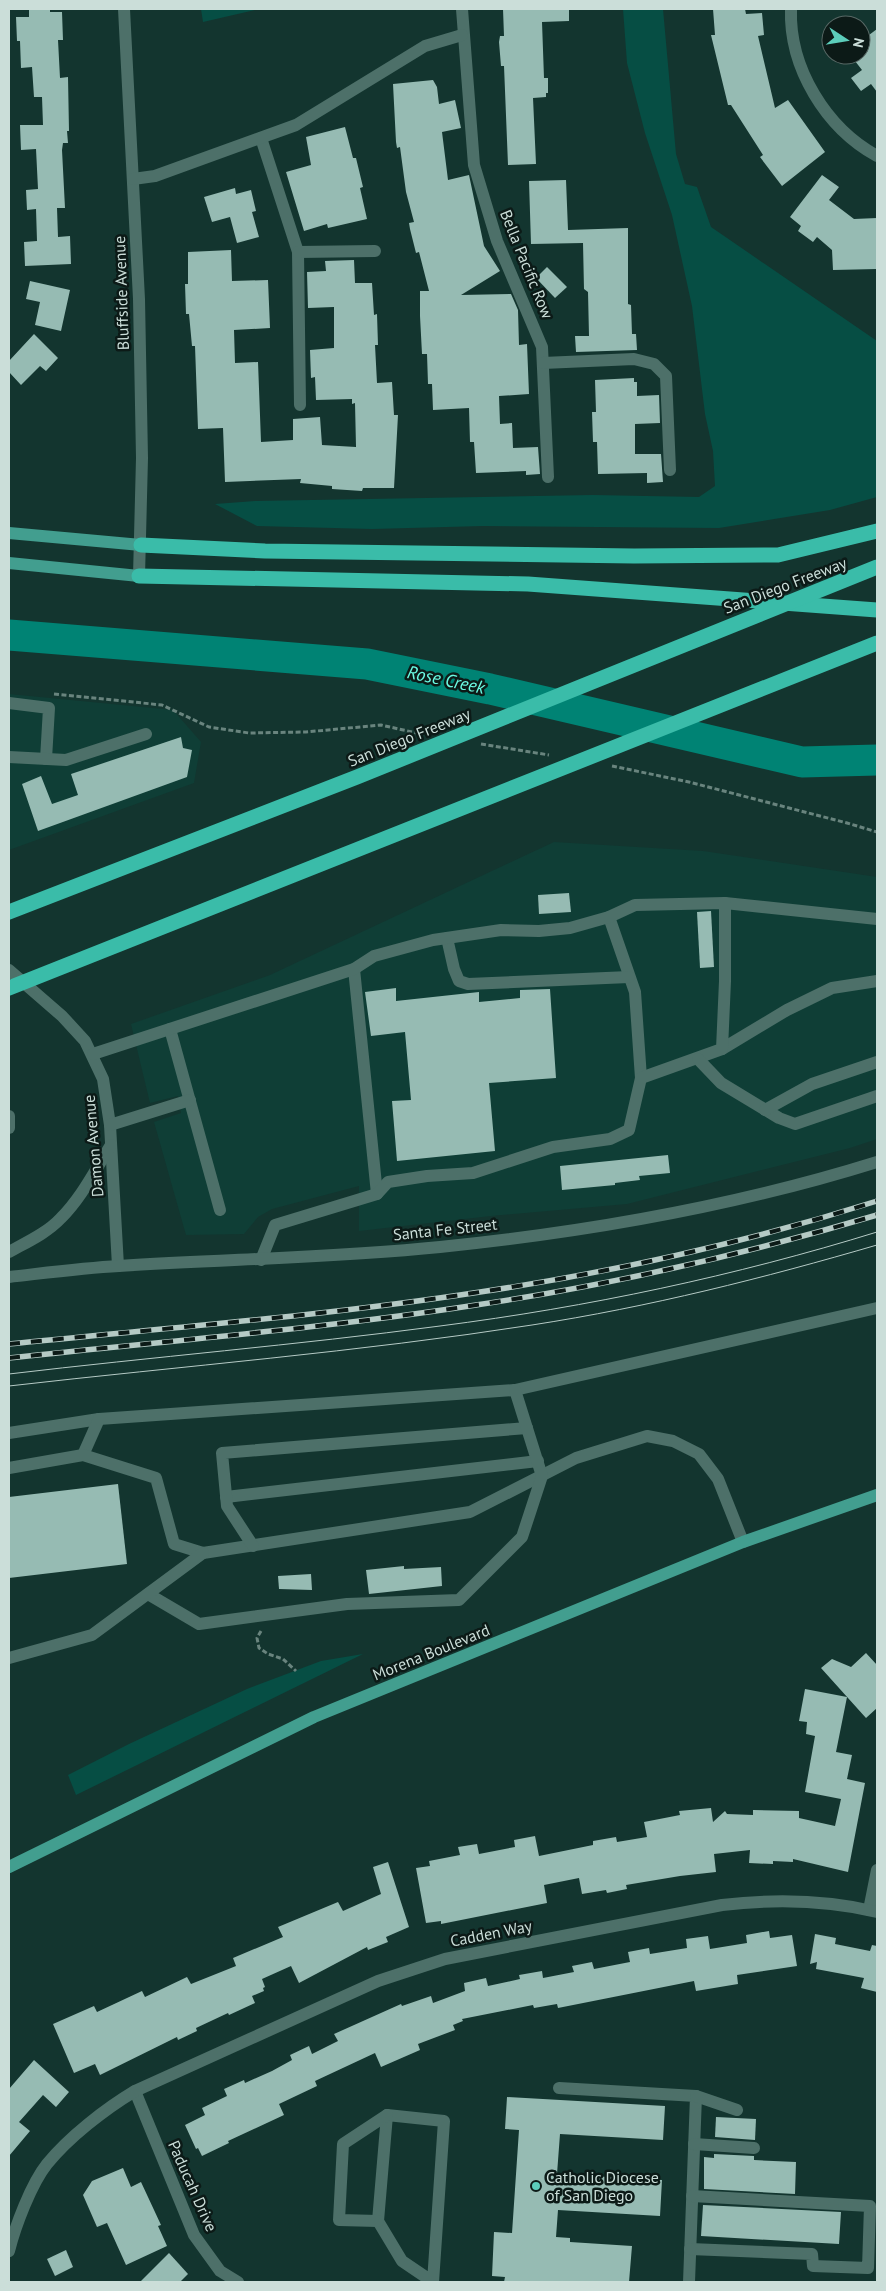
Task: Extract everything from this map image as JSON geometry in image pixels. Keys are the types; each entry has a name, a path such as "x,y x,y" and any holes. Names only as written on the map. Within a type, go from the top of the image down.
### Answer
{"highway":[{"path":"141,545 265,551 634,556 778,555 877,531"},
{"name":"San Diego Freeway","path":"9,912 357,777 877,567"},
{"path":"139,576 528,584 621,589 877,610"},
{"path":"9,988 484,797 877,643"}],"main road":[{"path":"9,533 141,545"},
{"path":"9,563 139,576"},
{"name":"Morena Boulevard","path":"9,1867 314,1717 743,1542 877,1495"}],"street":[{"name":"Bluffside Avenue","path":"124,9 133,180 142,438 139,576"},
{"name":"Bella Pacific Row","path":"462,9 462,35 474,165 497,241 542,347 548,477"},
{"path":"791,9 790,28 808,85 849,138 877,156"},
{"path":"133,180 155,176 296,125 425,46 462,35"},
{"path":"261,138 298,252 300,405"},
{"path":"298,252 375,252"},
{"path":"543,363 634,359 654,364 666,376 670,470"},
{"path":"9,704 49,708 46,759"},
{"path":"9,757 66,760 146,734"},
{"path":"722,1049 725,982 725,904"},
{"path":"93,1054 354,969 374,956 447,938 501,930 539,931 570,928 609,918 635,905 725,904 877,919"},
{"path":"261,1260 275,1225 377,1194 388,1182 427,1176 474,1173 553,1147 610,1139 629,1130 641,1078 635,992 609,918"},
{"path":"447,938 459,981 468,984 629,978"},
{"path":"354,969 377,1194"},
{"name":"Damon Avenue","path":"9,970 62,1016 85,1041 93,1054 103,1079 110,1125 118,1266"},
{"path":"641,1078 722,1049 787,1010 832,988 877,982"},
{"path":"170,1029 220,1210"},
{"path":"698,1059 721,1083 765,1110 795,1124 877,1096"},
{"path":"765,1110 812,1084 877,1062"},
{"path":"110,1125 190,1100"},
{"path":"9,1116 9,1128"},
{"path":"9,1252 39,1236 60,1219 84,1189 110,1144"},
{"name":"Santa Fe Street","path":"9,1277 118,1266 261,1260 439,1247 580,1230 740,1198 840,1174 877,1162"},
{"path":"9,1433 99,1418 515,1390 877,1308"},
{"path":"148,1594 199,1624 347,1604 459,1600 522,1537 542,1476 515,1390"},
{"path":"84,1455 99,1418"},
{"path":"252,1546 227,1506 222,1453 527,1428"},
{"path":"9,1468 84,1455 156,1478 174,1544 203,1553 470,1512 576,1458 647,1436 673,1441 699,1454 718,1479 743,1542"},
{"path":"226,1497 538,1461"},
{"path":"9,1658 92,1635 203,1553"},
{"path":"873,1910 877,1870"},
{"name":"Cadden Way","path":"9,2251 16,2224 46,2165 104,2110 135,2091 378,1982 445,1959 722,1905 752,1901 825,1903 873,1910"},
{"path":"559,2088 696,2096 737,2110"},
{"name":"Paducah Drive","path":"135,2091 194,2235 220,2271 238,2282"},
{"path":"689,2282 696,2096"},
{"path":"387,2115 378,2221 402,2260 433,2282"},
{"path":"378,2221 339,2220 343,2144 387,2115 444,2121 433,2282"},
{"path":"694,2144 754,2148"},
{"path":"690,2249 812,2254 813,2266 868,2268 870,2206 692,2196"}],"path":[{"path":"268,1614 257,1638 259,1648 268,1654 283,1659 296,1671"}],"shaded area":[{"path":"201,9 259,9 203,22"},
{"path":"623,9 663,9 676,154 685,184 697,187 711,227 877,341 877,497 830,510 719,528 483,526 372,529 257,526 215,504 255,501 593,495 699,497 715,486 713,451 705,414 692,306 672,215 645,133 627,63"},
{"path":"9,694 173,710 201,742 194,783 9,850"},
{"path":"554,842 703,851 877,877 877,1139 850,1148 627,1204 491,1216 359,1231 359,1186 272,1209 258,1217 244,1234 186,1235 154,1122 181,1113 178,1096 150,1103 131,1024 270,975"},
{"path":"363,1654 76,1795 68,1775 129,1744 247,1689 321,1661"}],"building":[{"path":"29,9 50,9 50,12 62,12 63,40 58,40 60,78 68,77 69,131 67,131 68,143 63,143 62,150 65,208 57,208 58,237 70,236 71,264 25,266 24,242 37,241 36,209 27,210 26,190 38,189 36,149 21,150 20,125 43,125 42,97 34,97 32,67 21,68 20,41 17,41 16,17 29,17"},
{"path":"503,9 569,9 569,21 542,22 544,78 548,78 548,93 546,93 546,97 533,98 536,164 508,165 504,66 501,66 499,42 500,36 504,36"},
{"path":"713,9 745,9 746,14 762,13 764,35 758,36 775,108 788,100 825,152 782,186 760,157 763,155 731,105 728,105 711,35 715,35"},
{"path":"877,29 877,92 871,84 861,91 851,78 862,70 858,65 871,65 871,34"},
{"path":"433,80 437,87 439,104 455,100 461,128 442,132 448,180 469,175 484,246 500,271 461,295 511,294 518,310 519,345 527,344 529,394 499,396 500,424 512,423 513,448 538,447 540,474 526,475 526,471 476,473 474,442 470,442 469,408 433,410 432,384 428,384 427,354 422,354 420,316 420,291 429,291 419,252 416,253 410,229 409,223 414,222 406,192 400,147 397,148 396,142 393,84"},
{"path":"345,127 353,158 356,158 363,187 360,188 367,219 328,228 327,224 304,231 286,172 311,165 306,137"},
{"path":"822,175 839,187 829,200 854,219 877,218 877,269 833,270 832,250 817,237 813,242 798,231 801,226 790,217"},
{"path":"566,180 568,230 628,228 628,304 631,305 632,334 636,334 637,350 576,352 575,336 589,336 588,292 584,289 583,243 531,244 529,181"},
{"path":"235,188 236,194 251,190 256,211 252,212 259,237 237,243 230,217 212,222 204,197"},
{"path":"231,250 232,281 268,280 270,328 234,330 235,363 258,362 261,442 293,440 293,419 320,417 322,445 356,447 355,403 352,404 352,399 316,400 315,377 311,378 310,350 334,348 334,307 308,308 307,272 326,271 325,261 354,260 355,283 372,283 374,315 377,314 378,345 375,345 377,383 392,382 394,415 398,415 394,488 363,488 362,491 332,489 332,486 300,483 301,479 225,482 223,428 198,429 195,346 192,346 189,314 186,314 185,284 188,284 188,252"},
{"path":"547,267 567,287 555,298 536,278"},
{"path":"30,281 70,290 61,331 35,325 40,302 26,299"},
{"path":"34,334 58,358 46,371 40,366 21,385 9,372 9,361"},
{"path":"634,378 634,382 637,382 637,396 659,395 660,423 635,424 635,454 661,454 663,482 647,483 647,473 598,474 597,442 593,442 592,412 596,412 595,380"},
{"path":"181,737 183,748 192,750 187,777 38,831 22,784 41,776 52,804 78,795 71,774"},
{"path":"569,893 571,912 539,914 538,895"},
{"path":"711,911 714,967 700,968 697,912"},
{"path":"396,988 396,1001 479,992 479,1002 520,998 520,990 550,989 556,1078 489,1083 495,1151 397,1161 392,1101 411,1100 405,1032 371,1036 365,992"},
{"path":"668,1155 670,1173 639,1176 640,1180 615,1183 615,1185 562,1190 560,1166"},
{"path":"118,1484 127,1564 9,1578 9,1497"},
{"path":"404,1566 404,1569 441,1567 442,1586 369,1594 366,1570"},
{"path":"311,1574 312,1590 279,1589 278,1576"},
{"path":"866,1653 877,1665 877,1708 866,1718 821,1668 832,1659 851,1667"},
{"path":"805,1689 847,1697 836,1752 852,1755 847,1779 865,1783 848,1872 793,1859 793,1862 773,1861 773,1864 749,1863 750,1850 714,1854 716,1872 626,1885 627,1889 607,1893 606,1890 582,1894 579,1878 544,1885 547,1903 441,1924 441,1921 426,1923 416,1868 430,1866 429,1861 460,1855 458,1847 477,1844 479,1854 515,1847 514,1840 535,1836 539,1856 593,1845 593,1841 616,1837 617,1842 647,1837 644,1822 680,1815 679,1811 711,1808 713,1822 725,1811 727,1814 753,1815 753,1810 799,1811 799,1818 835,1826 841,1799 805,1792 815,1736 806,1734 807,1722 799,1721"},
{"path":"388,1862 409,1927 386,1937 388,1942 368,1950 367,1947 299,1983 291,1966 262,1979 265,1987 263,1988 264,1991 252,1996 255,2003 229,2015 228,2013 196,2028 197,2031 178,2040 177,2037 100,2075 95,2064 74,2073 53,2024 94,2006 97,2012 142,1991 145,1997 187,1977 191,1984 236,1966 233,1958 283,1937 278,1927 338,1902 343,1911 381,1894 373,1867"},
{"path":"769,1931 770,1938 792,1935 797,1966 737,1975 738,1984 696,1991 694,1981 558,2008 557,2004 534,2008 533,2005 462,2019 463,2021 453,2025 455,2030 418,2044 420,2050 381,2067 375,2053 315,2081 317,2086 279,2104 284,2115 228,2141 229,2143 202,2156 198,2148 196,2149 185,2125 205,2115 202,2108 227,2096 224,2089 244,2080 245,2083 272,2071 292,2060 290,2055 309,2046 312,2054 338,2041 334,2034 401,2004 402,2006 431,1996 433,2003 465,1991 464,1983 486,1978 488,1986 520,1979 519,1975 542,1971 543,1978 574,1972 572,1966 592,1962 594,1969 630,1962 628,1952 649,1948 650,1954 687,1948 686,1939 708,1936 710,1949 747,1943 746,1935"},
{"path":"815,1934 836,1938 835,1944 870,1951 872,1945 877,1946 877,1992 861,1988 864,1978 816,1969 817,1962 810,1964"},
{"path":"34,2060 69,2092 56,2107 43,2095 19,2122 30,2131 9,2156 9,2089"},
{"path":"507,2097 665,2106 663,2140 560,2134 557,2174 662,2180 660,2216 558,2210 556,2237 570,2238 570,2242 632,2246 629,2282 504,2282 505,2277 492,2276 494,2232 512,2233 519,2130 505,2129"},
{"path":"716,2117 756,2119 755,2140 715,2137"},
{"path":"714,2154 754,2156 754,2160 796,2162 795,2194 704,2189 704,2157 714,2158"},
{"path":"123,2168 131,2187 141,2182 161,2225 158,2226 167,2246 126,2265 107,2223 97,2227 83,2195 92,2181"},
{"path":"703,2205 841,2212 839,2244 701,2236"},
{"path":"66,2250 73,2267 55,2276 47,2259"},
{"path":"169,2253 188,2274 180,2282 140,2282"}],"waterway":[{"name":"Rose Creek","path":"9,635 367,664 490,689 802,762 877,760"}],"tram line":[{"path":"9,1374 386,1333 551,1309 606,1300 715,1276 770,1263 877,1232"},
{"path":"9,1386 336,1351 467,1335 576,1318 706,1291 877,1245"}],"railway":[{"path":"9,1344 304,1315 530,1284 730,1243 877,1201"},
{"path":"9,1358 359,1321 527,1297 678,1267 778,1243 877,1215"}],"place":[{"name":"Catholic Diocese of San Diego","path":"536,2186"}]}
